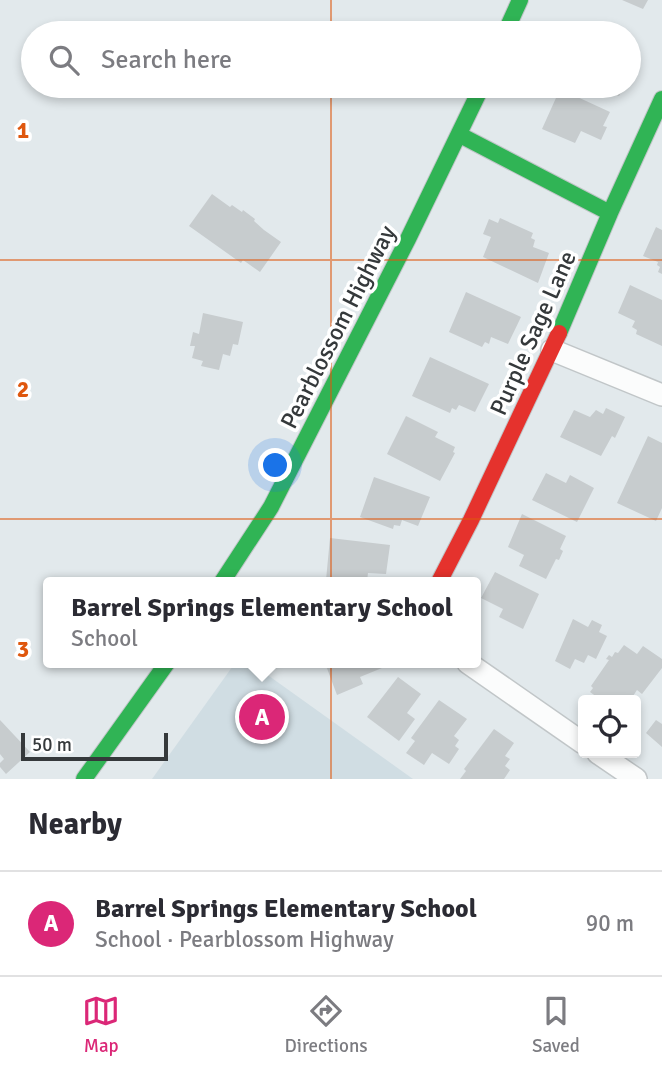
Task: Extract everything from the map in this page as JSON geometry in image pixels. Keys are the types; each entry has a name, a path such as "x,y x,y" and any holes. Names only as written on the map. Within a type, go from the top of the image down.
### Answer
{"main road":[{"path":"510,21 520,0"},
{"name":"Pearblossom Highway","path":"225,577 271,508 477,98"},
{"name":"Purple Sage Lane","path":"442,577 552,350 662,99"},
{"path":"460,135 610,213"},
{"path":"84,779 163,668"}],"street":[{"path":"552,350 662,395"},
{"path":"475,668 578,740"},
{"path":"605,758 636,779"}],"shaded area":[{"path":"231,668 258,668 413,779 152,779"}],"building":[{"path":"622,0 648,0 643,9"},
{"path":"556,98 580,98 610,112 603,126 607,127 601,140 581,131 575,143 542,129"},
{"path":"212,194 230,207 232,205 242,212 243,210 281,242 260,272 243,260 241,263 189,226"},
{"path":"500,218 533,233 533,247 549,253 538,283 483,257 491,237 483,234 489,219 498,223"},
{"path":"656,227 662,230 662,274 658,272 658,262 643,256"},
{"path":"630,285 662,300 662,346 636,334 637,330 632,327 635,321 618,313"},
{"path":"466,292 521,317 508,344 491,337 489,344 485,342 482,347 449,332"},
{"path":"203,313 243,322 238,345 233,344 230,356 223,354 219,370 201,366 203,361 192,358 195,346 190,346 193,332 199,334"},
{"path":"430,357 489,384 475,412 459,405 456,410 452,408 450,413 412,396"},
{"path":"606,408 625,417 615,438 612,436 601,456 560,437 574,410 590,417 596,410 603,414"},
{"path":"406,416 438,432 435,437 455,447 455,453 440,481 387,454"},
{"path":"648,436 662,443 662,508 656,521 617,503"},
{"path":"546,473 566,483 570,475 594,488 577,522 532,500"},
{"path":"374,477 430,497 418,526 402,520 400,526 394,525 393,529 360,517"},
{"path":"522,514 566,536 560,549 563,551 559,560 556,559 546,579 519,566 524,555 508,547"},
{"path":"330,538 390,545 386,574 326,577"},
{"path":"495,572 539,594 523,629 499,617 503,609 481,598"},
{"path":"573,619 588,627 592,620 602,625 599,632 607,636 596,659 588,655 584,663 575,659 570,669 555,661"},
{"path":"624,645 637,654 643,646 662,659 662,668 642,694 637,690 634,695 594,695 590,692 593,688 591,686 609,660 606,659 609,655 612,657 615,652 618,653"},
{"path":"327,668 382,668 360,677 363,684 337,695"},
{"path":"398,677 421,694 407,713 415,719 399,741 367,717"},
{"path":"439,700 467,719 454,736 459,740 455,746 459,749 449,764 432,753 424,765 406,753 415,741 411,738"},
{"path":"0,720 30,752 6,774 0,767 4,759 0,754"},
{"path":"656,720 662,724 662,747 646,733"},
{"path":"494,729 514,743 505,756 510,759 505,766 510,770 504,779 460,779 466,771 464,769"}],"traffic: fast":[{"path":"510,21 520,0"},
{"path":"225,577 271,507 408,239 476,98"},
{"path":"559,333 662,99"},
{"path":"460,135 610,213"},
{"path":"84,779 163,668"}],"traffic: jam":[{"path":"442,577 559,333"}],"place":[{"name":"Barrel Springs Elementary School","path":"262,717"}]}
